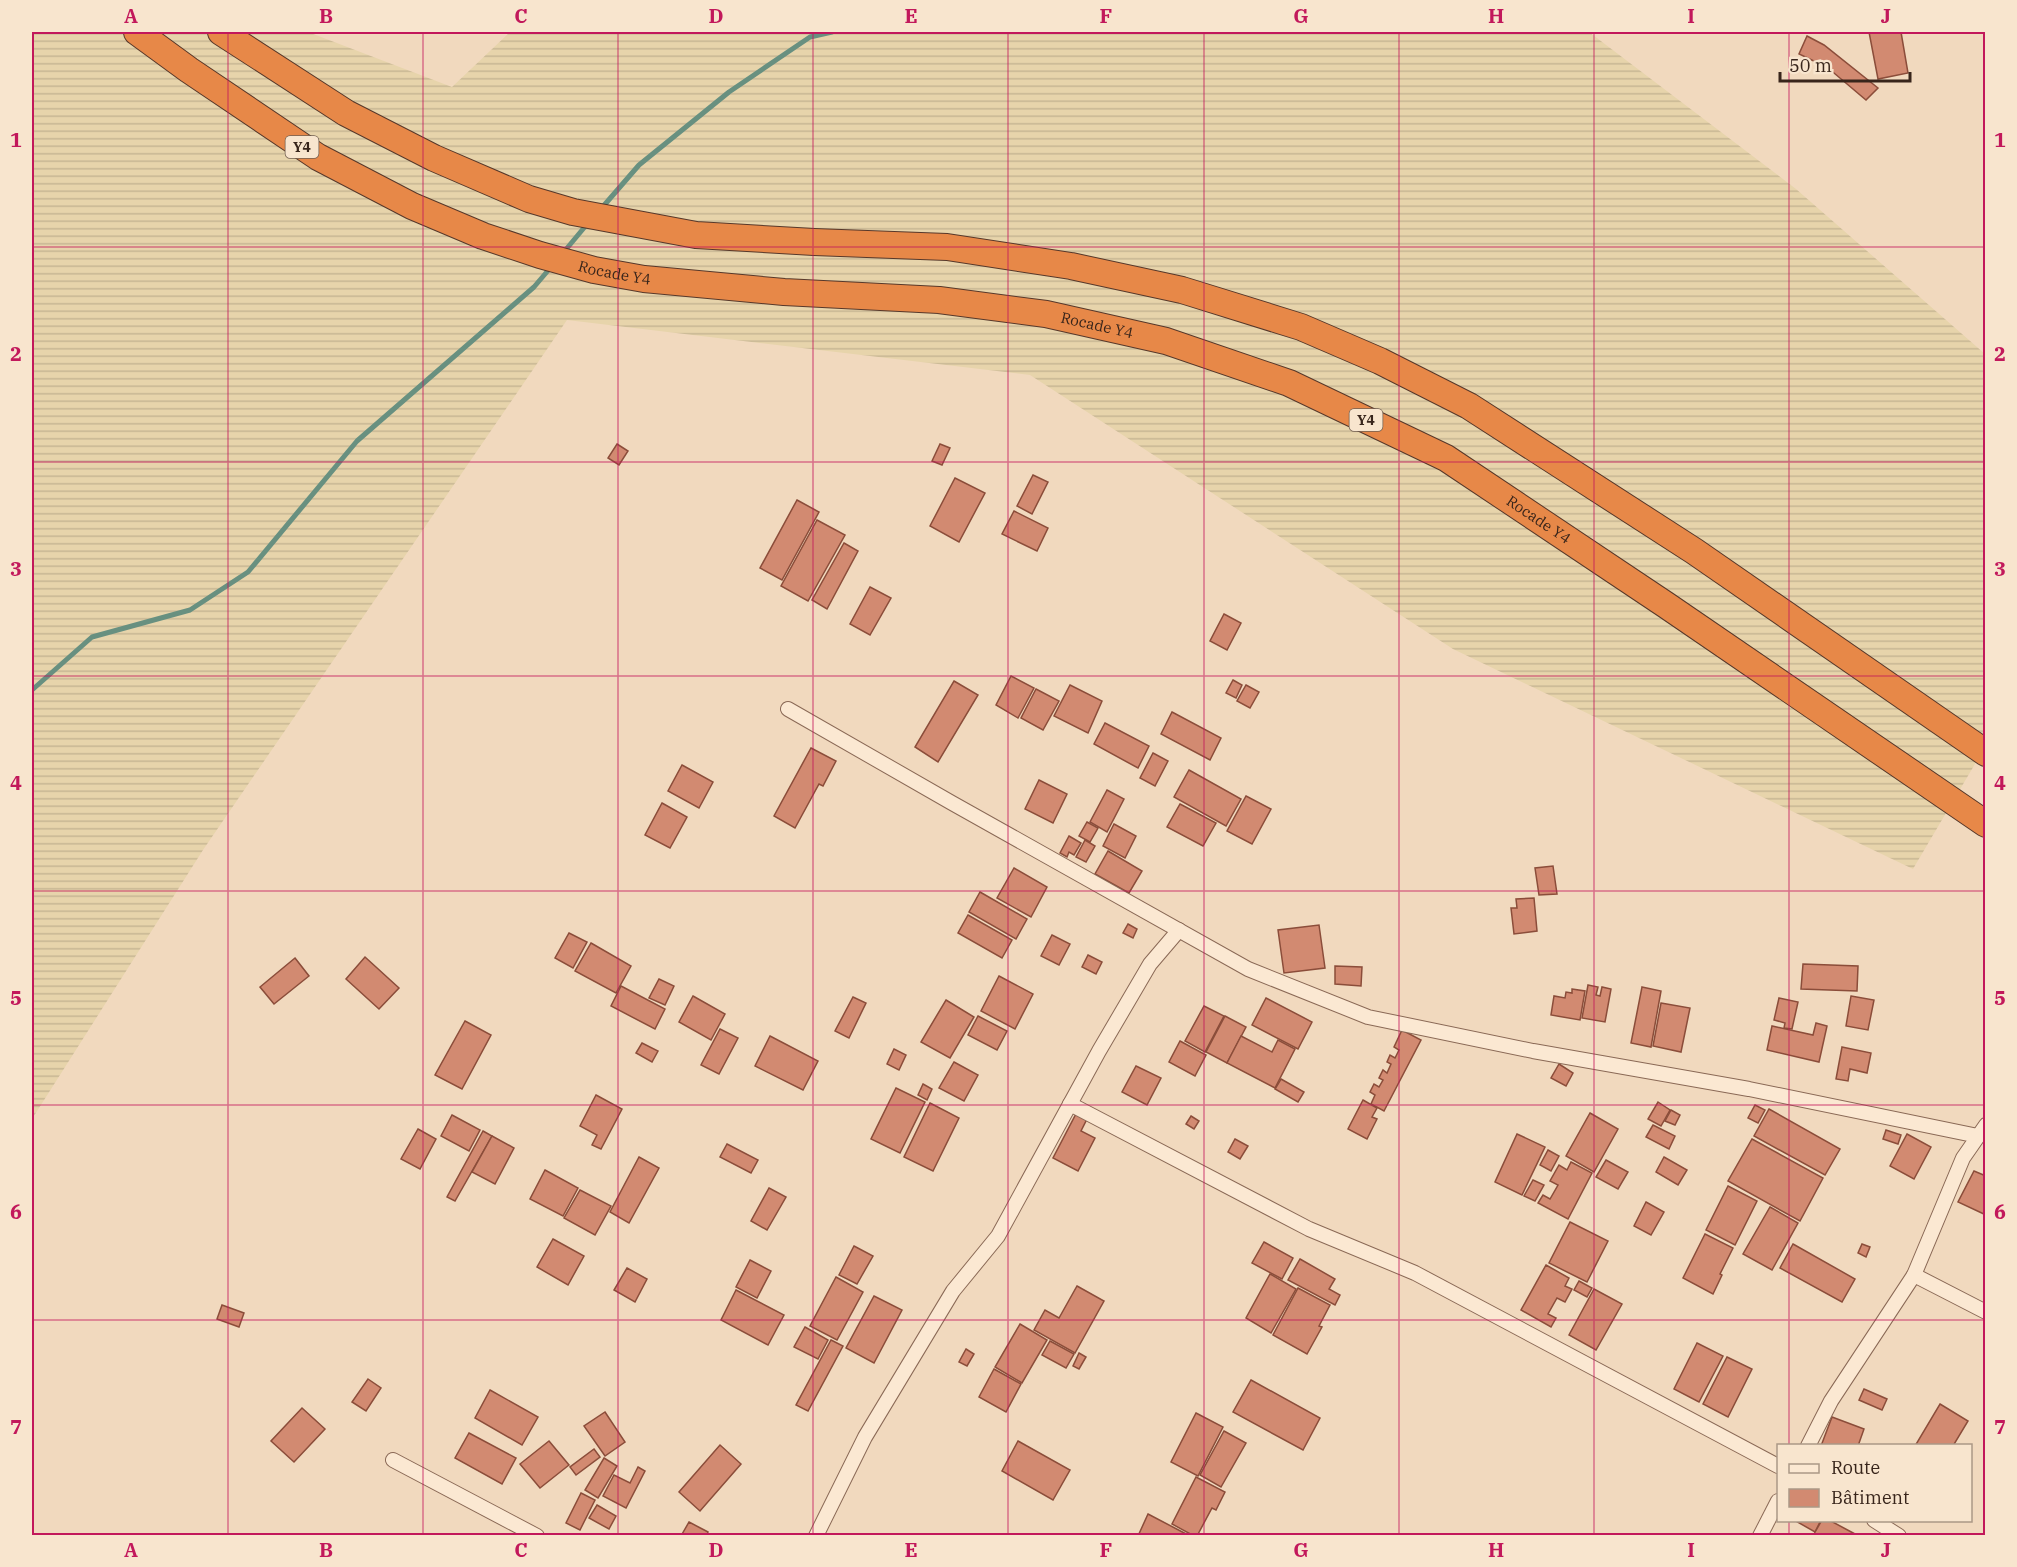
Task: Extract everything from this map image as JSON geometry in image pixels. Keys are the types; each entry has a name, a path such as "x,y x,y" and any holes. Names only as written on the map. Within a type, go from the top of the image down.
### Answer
{"highway":[{"name":"Rocade Y4","path":"137,32 318,157 412,206 483,236 540,255 594,270 644,279 784,292 939,300 1046,315 1166,340 1289,383 1446,458 1986,824"},
{"path":"221,32 346,113 434,158 529,199 573,212 696,235 947,247 1071,266 1182,290 1302,327 1380,361 1469,406 1694,551 1986,753"}],"street":[{"path":"788,709 1248,969 1368,1017 1533,1051 1982,1130 1963,1158 1914,1275 1832,1401 1809,1444"},
{"path":"816,1536 865,1437 953,1291 998,1236 1150,964 1179,930"},
{"path":"1070,1104 1309,1228 1415,1273 1777,1465"},
{"path":"1914,1275 1986,1312"},
{"path":"393,1460 537,1536"},
{"path":"1760,1536 1777,1505"},
{"path":"1876,1522 1899,1536"}],"shaded area":[{"path":"32,32 308,32 452,87 510,32 1589,32 1796,189 1985,354 1985,747 1913,869 1453,649 1030,375 567,320 203,850 32,1119"}],"building":[{"path":"1869,32 1901,32 1908,73 1878,79"},
{"path":"1807,36 1824,45 1878,88 1866,100 1834,73 1799,54"},
{"path":"617,444 628,451 619,465 608,458"},
{"path":"940,444 950,448 942,465 932,461"},
{"path":"1033,475 1048,482 1032,514 1017,506"},
{"path":"955,478 985,493 959,542 930,526"},
{"path":"797,500 819,512 782,580 760,568"},
{"path":"1014,511 1048,528 1037,551 1002,534"},
{"path":"817,520 845,535 808,601 781,586"},
{"path":"844,543 858,551 827,609 812,600"},
{"path":"870,587 891,598 870,635 850,624"},
{"path":"1224,614 1241,623 1227,650 1210,641"},
{"path":"1011,676 1034,688 1018,718 996,705"},
{"path":"1233,680 1242,685 1236,698 1226,693"},
{"path":"954,681 978,695 938,762 915,747"},
{"path":"1070,685 1102,701 1088,733 1054,716"},
{"path":"1246,685 1259,692 1250,708 1237,701"},
{"path":"1036,689 1059,701 1043,730 1021,718"},
{"path":"1172,712 1221,738 1210,760 1161,734"},
{"path":"1105,723 1149,746 1138,768 1094,744"},
{"path":"811,748 836,761 823,786 819,784 795,828 774,816"},
{"path":"1153,753 1168,761 1155,786 1140,778"},
{"path":"682,765 713,782 699,808 668,791"},
{"path":"1189,770 1241,799 1226,826 1174,797"},
{"path":"1039,780 1067,794 1053,823 1025,809"},
{"path":"1107,790 1124,799 1107,832 1090,822"},
{"path":"1246,796 1271,809 1252,844 1227,831"},
{"path":"662,803 687,817 670,848 645,835"},
{"path":"1180,804 1216,823 1203,846 1167,827"},
{"path":"1087,822 1098,828 1090,842 1079,836"},
{"path":"1114,824 1136,836 1125,858 1103,846"},
{"path":"1069,836 1081,843 1074,855 1069,852 1067,857 1060,853"},
{"path":"1085,840 1095,846 1086,862 1076,857"},
{"path":"1108,851 1142,871 1129,893 1095,874"},
{"path":"1553,866 1557,894 1539,895 1535,868"},
{"path":"1014,868 1047,887 1031,917 997,898"},
{"path":"980,892 1027,919 1016,939 969,912"},
{"path":"1534,898 1537,931 1514,934 1511,908 1517,908 1516,899"},
{"path":"968,915 1012,940 1002,958 958,933"},
{"path":"1128,924 1137,929 1133,938 1123,933"},
{"path":"1319,925 1325,968 1284,973 1278,930"},
{"path":"569,933 587,942 573,968 555,958"},
{"path":"1052,935 1070,944 1059,965 1041,956"},
{"path":"591,943 631,966 616,993 575,971"},
{"path":"1088,955 1102,962 1096,974 1082,967"},
{"path":"365,957 399,988 379,1009 346,979"},
{"path":"295,958 309,976 274,1004 260,987"},
{"path":"1803,964 1858,966 1857,991 1801,989"},
{"path":"1335,966 1362,967 1361,986 1335,984"},
{"path":"999,976 1033,994 1015,1029 981,1011"},
{"path":"659,979 674,986 665,1005 649,998"},
{"path":"1588,985 1598,987 1596,995 1600,996 1602,987 1611,989 1605,1022 1582,1018"},
{"path":"621,986 665,1009 655,1029 611,1006"},
{"path":"1642,987 1661,991 1651,1047 1631,1043"},
{"path":"1572,989 1585,991 1580,1020 1551,1015 1554,996 1565,998 1566,992 1572,993"},
{"path":"693,996 725,1014 711,1040 679,1022"},
{"path":"1851,996 1874,1000 1868,1030 1846,1026"},
{"path":"853,997 866,1003 849,1038 835,1031"},
{"path":"1266,998 1312,1022 1298,1049 1252,1025"},
{"path":"1779,998 1798,1002 1792,1029 1784,1028 1785,1023 1774,1020"},
{"path":"946,1000 974,1017 950,1058 921,1042"},
{"path":"1661,1003 1690,1008 1681,1052 1653,1046"},
{"path":"1204,1006 1224,1016 1205,1052 1185,1041"},
{"path":"978,1016 1007,1031 997,1050 968,1035"},
{"path":"1225,1016 1246,1027 1227,1063 1206,1052"},
{"path":"465,1021 491,1035 462,1089 435,1075"},
{"path":"1816,1023 1827,1026 1819,1062 1767,1050 1772,1026 1813,1035"},
{"path":"720,1029 738,1038 719,1074 701,1065"},
{"path":"1402,1030 1421,1040 1384,1111 1371,1104 1375,1095 1370,1092 1374,1084 1379,1087 1383,1080 1379,1078 1383,1070 1387,1073 1391,1064 1387,1062 1390,1055 1395,1058 1399,1050 1394,1047"},
{"path":"770,1036 818,1061 803,1090 755,1066"},
{"path":"1241,1036 1272,1052 1278,1040 1295,1049 1275,1088 1227,1063"},
{"path":"1180,1041 1206,1055 1195,1076 1169,1062"},
{"path":"642,1043 658,1051 652,1062 636,1053"},
{"path":"1842,1047 1871,1053 1867,1073 1850,1069 1848,1081 1836,1079"},
{"path":"894,1049 906,1055 899,1070 887,1064"},
{"path":"954,1062 978,1075 964,1101 939,1088"},
{"path":"1559,1064 1573,1073 1566,1086 1551,1078"},
{"path":"1136,1066 1161,1078 1147,1105 1122,1092"},
{"path":"1281,1079 1304,1092 1298,1102 1275,1089"},
{"path":"923,1084 932,1089 927,1100 918,1095"},
{"path":"896,1088 925,1102 900,1153 871,1139"},
{"path":"596,1095 622,1109 601,1149 592,1145 597,1135 580,1126"},
{"path":"1363,1100 1377,1108 1372,1117 1377,1119 1367,1139 1348,1129"},
{"path":"1658,1102 1670,1110 1661,1126 1648,1119"},
{"path":"930,1103 959,1118 933,1171 904,1157"},
{"path":"1755,1105 1765,1110 1758,1123 1748,1118"},
{"path":"1769,1109 1840,1149 1825,1175 1754,1136"},
{"path":"1078,1110 1089,1115 1081,1131 1095,1138 1078,1171 1053,1158"},
{"path":"1671,1110 1680,1115 1675,1125 1665,1121"},
{"path":"1590,1113 1618,1129 1594,1172 1566,1156"},
{"path":"452,1115 480,1130 469,1151 441,1136"},
{"path":"1191,1116 1199,1121 1194,1129 1186,1124"},
{"path":"1653,1125 1675,1136 1669,1149 1646,1137"},
{"path":"418,1129 436,1139 420,1169 401,1159"},
{"path":"1886,1130 1901,1135 1898,1144 1883,1139"},
{"path":"483,1131 492,1136 455,1201 447,1197"},
{"path":"1517,1134 1545,1147 1522,1195 1495,1182"},
{"path":"1907,1134 1931,1147 1914,1179 1890,1166"},
{"path":"492,1136 514,1148 495,1184 472,1172"},
{"path":"1235,1139 1248,1146 1240,1159 1228,1152"},
{"path":"1752,1139 1823,1178 1800,1221 1728,1181"},
{"path":"727,1144 758,1160 751,1173 720,1157"},
{"path":"1548,1150 1559,1156 1551,1171 1540,1165"},
{"path":"639,1157 659,1168 629,1223 610,1212"},
{"path":"1664,1157 1687,1170 1678,1185 1656,1172"},
{"path":"1606,1160 1628,1172 1618,1189 1596,1177"},
{"path":"1571,1162 1592,1173 1568,1219 1538,1203 1543,1195 1550,1199 1558,1185 1550,1181 1559,1165 1567,1170"},
{"path":"545,1170 578,1188 563,1216 530,1199"},
{"path":"1974,1171 1986,1176 1986,1215 1958,1202"},
{"path":"1533,1180 1544,1185 1535,1201 1524,1196"},
{"path":"1728,1186 1757,1201 1735,1245 1706,1230"},
{"path":"769,1188 786,1197 767,1230 751,1221"},
{"path":"580,1190 611,1206 595,1235 564,1218"},
{"path":"1646,1202 1664,1212 1651,1235 1634,1226"},
{"path":"1770,1207 1798,1223 1772,1270 1743,1254"},
{"path":"1570,1222 1608,1241 1587,1282 1549,1263"},
{"path":"1705,1234 1733,1248 1713,1294 1683,1278"},
{"path":"553,1239 584,1256 568,1285 537,1267"},
{"path":"1264,1242 1293,1258 1282,1279 1252,1263"},
{"path":"1793,1244 1855,1279 1842,1302 1780,1268"},
{"path":"1862,1244 1870,1247 1866,1257 1858,1253"},
{"path":"854,1246 873,1256 857,1284 839,1275"},
{"path":"1300,1259 1335,1279 1329,1289 1340,1295 1335,1305 1288,1280"},
{"path":"750,1260 771,1271 757,1298 736,1287"},
{"path":"1546,1265 1569,1278 1565,1286 1572,1289 1565,1302 1557,1298 1548,1314 1556,1318 1551,1327 1521,1310"},
{"path":"627,1268 647,1279 635,1302 614,1290"},
{"path":"1270,1274 1296,1289 1271,1333 1246,1318"},
{"path":"836,1277 863,1292 837,1340 810,1326"},
{"path":"1579,1281 1592,1288 1587,1297 1574,1290"},
{"path":"1077,1286 1104,1301 1075,1353 1034,1330 1045,1310 1059,1318"},
{"path":"1298,1288 1330,1305 1319,1326 1322,1327 1307,1354 1273,1335"},
{"path":"1594,1289 1622,1304 1596,1350 1569,1335"},
{"path":"736,1290 784,1315 768,1345 721,1320"},
{"path":"874,1296 902,1310 874,1363 846,1348"},
{"path":"222,1305 244,1313 239,1327 217,1319"},
{"path":"1020,1324 1047,1340 1022,1383 995,1367"},
{"path":"805,1327 828,1340 818,1359 794,1347"},
{"path":"831,1340 843,1346 808,1411 796,1405"},
{"path":"1050,1341 1074,1354 1066,1368 1042,1355"},
{"path":"1697,1343 1723,1356 1699,1402 1674,1389"},
{"path":"966,1349 974,1354 967,1366 959,1362"},
{"path":"1079,1353 1086,1357 1079,1369 1073,1366"},
{"path":"1727,1357 1752,1369 1728,1417 1703,1404"},
{"path":"994,1369 1021,1384 1006,1412 979,1397"},
{"path":"368,1379 381,1388 366,1411 352,1402"},
{"path":"1251,1380 1320,1418 1303,1450 1233,1412"},
{"path":"1864,1389 1887,1399 1882,1410 1859,1400"},
{"path":"490,1390 538,1417 522,1445 475,1418"},
{"path":"1940,1404 1968,1421 1954,1444 1916,1444"},
{"path":"302,1408 325,1429 294,1462 271,1441"},
{"path":"605,1412 625,1442 605,1456 584,1426"},
{"path":"1196,1413 1223,1427 1198,1476 1171,1462"},
{"path":"1832,1417 1864,1429 1859,1444 1822,1444"},
{"path":"1224,1431 1246,1443 1221,1487 1200,1475"},
{"path":"469,1433 516,1458 502,1484 455,1458"},
{"path":"549,1441 569,1465 540,1488 520,1464"},
{"path":"1018,1441 1070,1470 1053,1500 1002,1471"},
{"path":"720,1445 741,1464 700,1511 679,1492"},
{"path":"594,1449 600,1457 576,1475 570,1467"},
{"path":"604,1458 617,1466 598,1498 585,1490"},
{"path":"638,1467 645,1471 626,1508 603,1496 614,1475 630,1483"},
{"path":"1196,1477 1225,1492 1216,1510 1212,1508 1197,1536 1194,1536 1172,1524"},
{"path":"581,1493 595,1500 580,1530 566,1523"},
{"path":"597,1505 616,1516 609,1529 589,1518"},
{"path":"1148,1514 1190,1536 1138,1536"},
{"path":"689,1522 708,1532 707,1536 681,1536"},
{"path":"1798,1522 1820,1522 1815,1532"},
{"path":"1821,1522 1833,1522 1855,1534 1816,1536 1814,1534"}],"waterway":[{"path":"600,210 639,165 729,92 810,37 832,32"},
{"path":"563,253 588,223"},
{"path":"32,690 92,637 190,610 248,572 357,441 534,287 551,267"}]}
